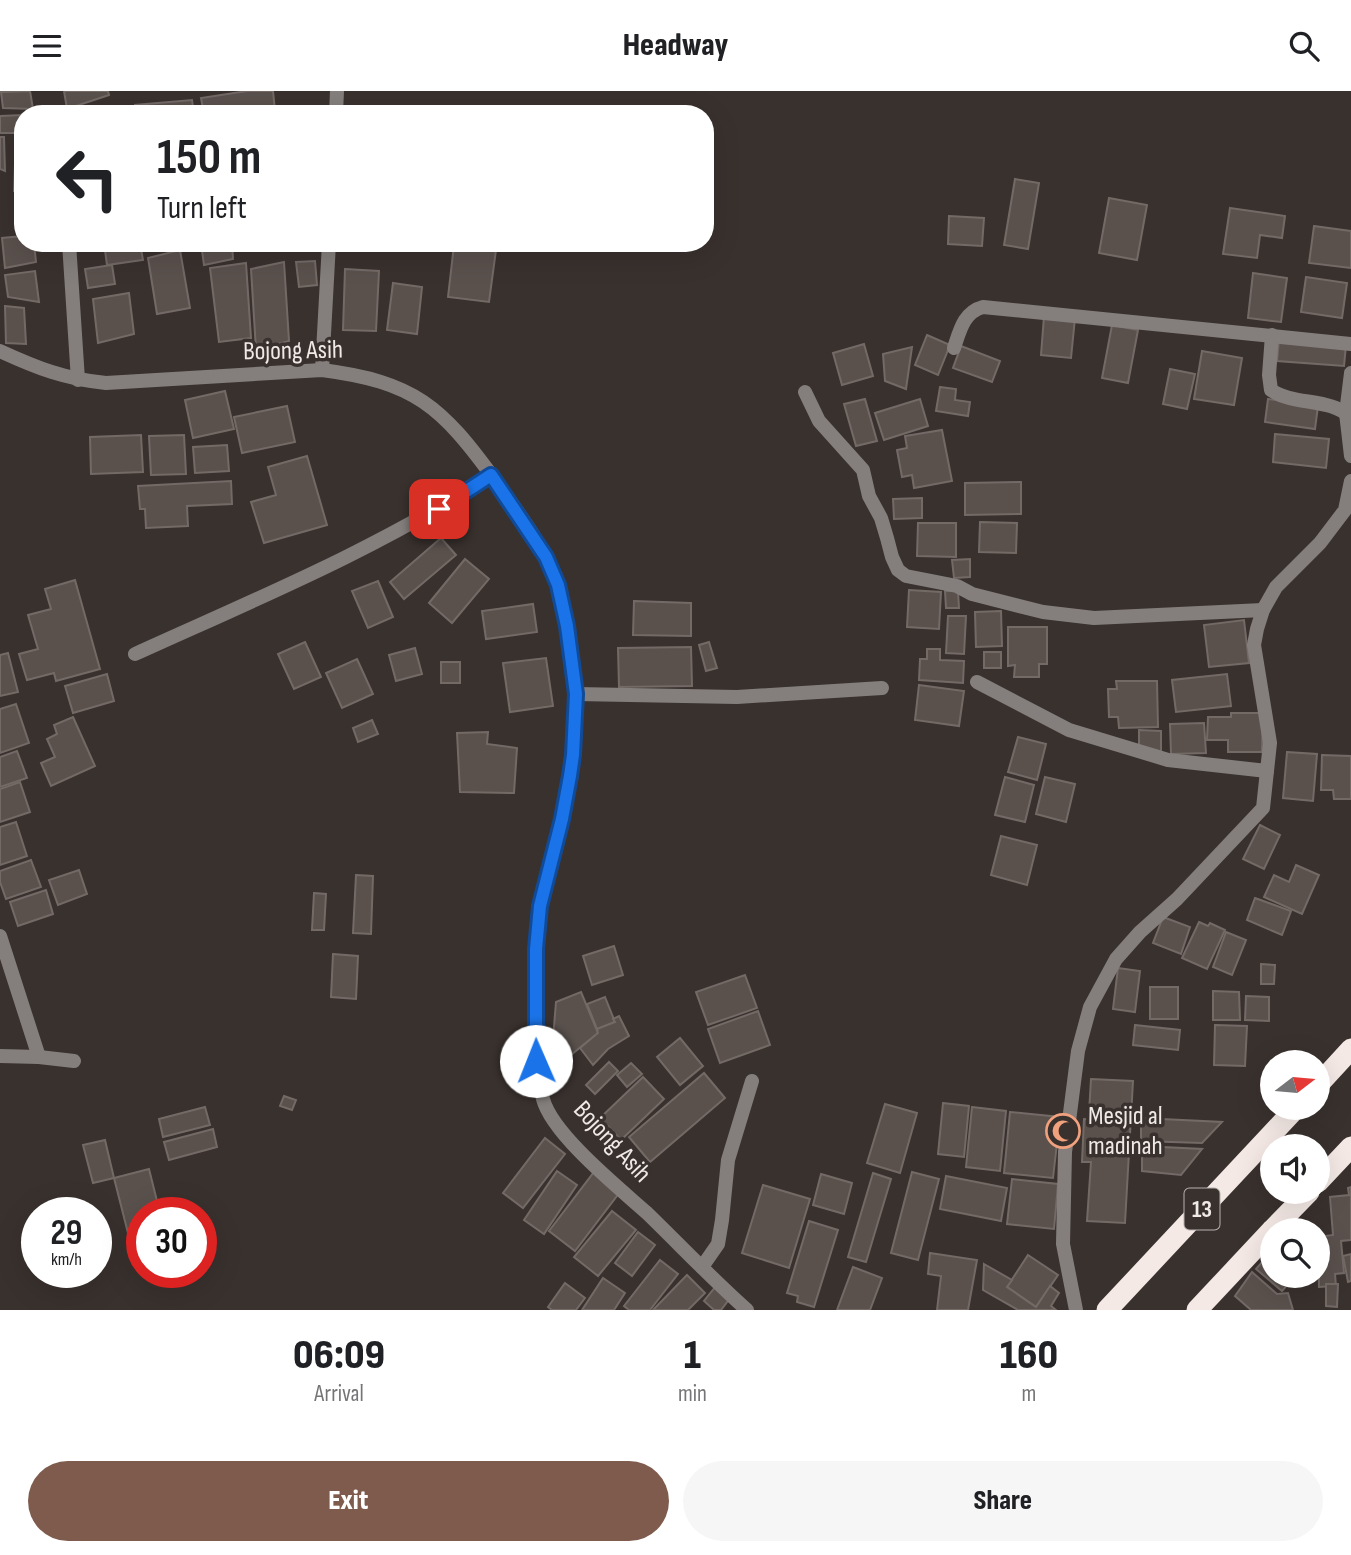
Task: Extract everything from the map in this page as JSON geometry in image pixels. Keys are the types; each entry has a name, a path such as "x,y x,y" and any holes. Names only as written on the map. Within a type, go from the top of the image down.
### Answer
{"highway":[{"path":"1330,1072 1351,1049"},
{"name":"13","path":"1107,1310 1285,1120"},
{"path":"1330,1169 1351,1147"},
{"name":"13","path":"1284,1218 1297,1204"},
{"name":"13","path":"1197,1310 1260,1243"}],"street":[{"path":"70,252 78,380"},
{"path":"322,370 329,252"},
{"path":"954,348 962,323 970,313 983,307 1351,344"},
{"path":"1272,335 1269,375 1272,390 1278,394 1320,403 1349,416"},
{"name":"Bojong Asih","path":"0,351 46,371 78,380 138,382 322,370 382,381 410,392 430,406 464,440 546,557 558,585 567,626 576,694 573,755 562,819 540,906 536,949 536,1061 543,1102 564,1134 603,1175 747,1310"},
{"path":"1351,373 1351,456"},
{"path":"805,392 819,421 863,470 869,496 881,518 892,557 898,569 906,576 957,586 972,594 1067,616 1094,618 1263,610"},
{"path":"135,654 365,549 439,509 491,475"},
{"path":"1076,1310 1063,1244 1065,1152 1078,1051 1090,1007 1116,959 1264,808 1270,743 1254,645 1263,610 1276,587 1320,543 1345,510 1351,481"},
{"path":"977,682 1069,730 1168,760 1266,771"},
{"path":"576,694 737,698 882,688"},
{"path":"0,936 39,1057"},
{"path":"0,1056 74,1061"},
{"path":"702,1267 718,1244 728,1160 752,1081"}],"building":[{"path":"30,91 32,105 3,108 1,92"},
{"path":"64,91 108,91 109,95 79,105 66,105"},
{"path":"247,91 273,91 274,105 202,105 201,98"},
{"path":"192,100 193,105 135,105"},
{"path":"14,115 14,133 0,133 0,116"},
{"path":"0,137 4,137 5,171 0,169"},
{"path":"1015,179 1039,183 1028,249 1004,245"},
{"path":"1109,198 1147,205 1137,260 1099,253"},
{"path":"1230,208 1285,216 1282,238 1260,235 1257,258 1223,254"},
{"path":"949,216 984,218 982,246 948,244"},
{"path":"1314,226 1351,231 1351,268 1309,263"},
{"path":"14,237 14,252 35,252 36,262 5,268 2,238"},
{"path":"105,252 142,252 143,260 107,265"},
{"path":"180,252 190,308 157,314 148,258"},
{"path":"202,252 233,252 233,259 204,265"},
{"path":"453,252 496,252 489,302 448,297"},
{"path":"315,261 317,285 299,287 296,262"},
{"path":"284,262 289,341 256,350 251,269"},
{"path":"246,263 251,338 219,342 210,268"},
{"path":"112,265 115,284 88,288 85,269"},
{"path":"345,269 379,271 376,331 343,330"},
{"path":"35,271 39,302 8,297 5,275"},
{"path":"1253,273 1287,278 1281,322 1248,318"},
{"path":"1306,277 1347,283 1342,318 1301,312"},
{"path":"393,283 422,287 417,334 387,330"},
{"path":"129,293 134,334 98,343 93,299"},
{"path":"5,306 24,308 26,344 6,343"},
{"path":"1044,316 1075,318 1071,358 1041,355"},
{"path":"1112,325 1138,330 1128,383 1102,378"},
{"path":"927,335 950,345 938,375 915,365"},
{"path":"1279,340 1346,345 1344,366 1277,361"},
{"path":"864,344 873,376 842,385 833,353"},
{"path":"961,346 1000,361 992,382 953,368"},
{"path":"912,347 906,389 885,381 883,354"},
{"path":"1202,351 1242,358 1234,405 1194,399"},
{"path":"1170,369 1195,374 1187,409 1163,404"},
{"path":"940,387 956,389 955,400 970,402 968,416 936,411"},
{"path":"225,391 234,429 193,438 185,400"},
{"path":"865,399 877,441 856,446 844,404"},
{"path":"920,399 928,426 884,440 875,413"},
{"path":"1268,399 1318,406 1315,429 1265,422"},
{"path":"287,406 295,442 242,453 234,417"},
{"path":"942,430 952,481 914,488 912,475 902,477 897,450 907,448 905,436"},
{"path":"1275,434 1329,439 1326,468 1273,462"},
{"path":"141,435 143,472 91,474 90,437"},
{"path":"184,435 186,474 151,475 149,436"},
{"path":"227,445 229,471 195,473 193,447"},
{"path":"307,456 327,525 264,543 251,502 276,495 268,467"},
{"path":"231,481 232,504 187,506 188,526 146,528 145,509 140,509 138,486"},
{"path":"1021,482 1021,514 965,515 965,483"},
{"path":"922,498 922,518 894,519 893,499"},
{"path":"980,522 1017,523 1016,553 979,552"},
{"path":"918,523 956,523 956,557 917,556"},
{"path":"441,538 456,555 404,599 390,582"},
{"path":"465,559 489,579 452,623 429,603"},
{"path":"970,559 970,577 954,578 952,560"},
{"path":"75,580 100,669 56,681 54,673 27,680 19,654 38,649 28,615 51,609 45,589"},
{"path":"378,581 393,617 368,628 352,591"},
{"path":"909,590 941,592 939,629 907,627"},
{"path":"945,591 958,591 959,608 946,608"},
{"path":"634,601 691,603 691,636 633,635"},
{"path":"533,604 537,632 486,639 482,611"},
{"path":"1001,611 1002,646 976,647 975,612"},
{"path":"948,616 966,616 964,654 946,653"},
{"path":"1244,620 1249,663 1209,667 1204,625"},
{"path":"1008,627 1047,627 1047,664 1039,664 1039,677 1014,677 1015,665 1008,666"},
{"path":"305,642 321,677 294,689 278,654"},
{"path":"709,642 717,668 706,671 699,645"},
{"path":"691,647 692,686 619,687 618,648"},
{"path":"415,648 422,674 396,681 389,655"},
{"path":"927,649 940,649 940,660 964,661 963,683 919,680 920,659 927,659"},
{"path":"984,652 1001,652 1001,668 984,668"},
{"path":"8,653 18,692 0,696 0,655"},
{"path":"546,658 553,706 510,712 503,663"},
{"path":"357,659 373,694 342,708 326,673"},
{"path":"441,662 460,662 460,683 441,683"},
{"path":"107,674 114,701 73,713 65,686"},
{"path":"1227,674 1231,706 1176,712 1172,680"},
{"path":"1116,681 1157,681 1158,727 1119,728 1118,717 1109,717 1108,689 1117,689"},
{"path":"919,685 964,691 959,726 915,720"},
{"path":"16,704 29,743 0,753 0,709"},
{"path":"1231,713 1263,713 1262,752 1228,752 1228,740 1207,740 1208,717 1231,717"},
{"path":"73,717 95,766 51,786 41,763 55,757 47,739 57,734 54,725"},
{"path":"372,720 378,734 358,742 353,728"},
{"path":"1204,723 1206,753 1171,754 1170,724"},
{"path":"1139,730 1161,731 1161,751 1139,750"},
{"path":"488,732 487,744 517,748 514,793 460,792 457,733"},
{"path":"1018,737 1046,744 1037,780 1008,772"},
{"path":"17,751 27,778 0,787 0,757"},
{"path":"1287,752 1317,754 1313,801 1283,798"},
{"path":"1322,755 1351,756 1351,799 1334,799 1333,790 1321,790"},
{"path":"1005,777 1034,785 1025,822 995,815"},
{"path":"1045,777 1075,784 1066,822 1036,814"},
{"path":"20,782 30,812 0,822 0,789"},
{"path":"16,822 27,856 0,865 0,827"},
{"path":"1260,825 1280,835 1264,869 1243,859"},
{"path":"1001,836 1037,845 1027,885 991,875"},
{"path":"31,860 41,887 6,899 0,882 0,871"},
{"path":"1296,865 1319,875 1302,914 1264,897 1274,875 1289,882"},
{"path":"79,870 87,894 58,905 49,880"},
{"path":"356,875 373,876 371,934 353,933"},
{"path":"46,890 53,914 18,926 10,902"},
{"path":"314,893 326,894 324,930 312,930"},
{"path":"1255,898 1291,911 1282,935 1247,920"},
{"path":"1163,917 1190,927 1181,954 1153,943"},
{"path":"1199,922 1208,926 1210,923 1225,930 1207,969 1182,958"},
{"path":"1226,932 1246,940 1232,975 1213,967"},
{"path":"614,946 623,975 592,985 583,956"},
{"path":"333,954 358,956 356,999 331,997"},
{"path":"1261,964 1275,965 1274,984 1261,984"},
{"path":"1118,968 1140,971 1135,1012 1113,1009"},
{"path":"745,975 757,1008 708,1025 696,992"},
{"path":"1150,987 1178,987 1178,1019 1150,1019"},
{"path":"1213,991 1239,992 1240,1020 1213,1020"},
{"path":"581,992 598,1033 566,1059 553,1039 556,1002"},
{"path":"1246,996 1269,997 1269,1021 1245,1020"},
{"path":"605,997 615,1022 597,1029 587,1004"},
{"path":"758,1011 770,1045 720,1063 708,1029"},
{"path":"619,1016 629,1036 608,1049 593,1065 580,1048 598,1033 597,1029 615,1022 613,1019"},
{"path":"1135,1025 1180,1030 1178,1050 1133,1045"},
{"path":"1215,1025 1247,1026 1245,1066 1214,1065"},
{"path":"680,1038 703,1066 680,1085 657,1057"},
{"path":"609,1062 618,1071 595,1094 586,1085"},
{"path":"631,1063 642,1074 627,1087 617,1075"},
{"path":"704,1073 725,1098 650,1162 629,1137"},
{"path":"643,1077 664,1099 621,1140 600,1118"},
{"path":"1091,1079 1133,1081 1125,1223 1087,1221 1091,1162 1082,1162 1084,1119 1098,1120 1099,1114 1089,1113"},
{"path":"284,1096 296,1100 292,1110 280,1106"},
{"path":"943,1103 969,1106 964,1157 938,1154"},
{"path":"885,1104 917,1113 900,1173 867,1163"},
{"path":"205,1107 210,1125 163,1137 159,1119"},
{"path":"972,1107 1006,1111 1000,1171 966,1167"},
{"path":"1010,1112 1060,1117 1053,1178 1004,1173"},
{"path":"1141,1118 1222,1122 1202,1143 1141,1141"},
{"path":"213,1129 217,1147 169,1160 164,1142"},
{"path":"545,1138 565,1154 523,1208 503,1193"},
{"path":"105,1140 114,1178 93,1183 83,1145"},
{"path":"1142,1146 1202,1149 1181,1175 1142,1171"},
{"path":"149,1169 156,1197 126,1197 126,1225 114,1178"},
{"path":"557,1171 577,1185 544,1234 524,1220"},
{"path":"594,1172 620,1192 575,1251 549,1231"},
{"path":"912,1172 939,1179 918,1260 891,1253"},
{"path":"873,1173 891,1179 866,1262 848,1257"},
{"path":"821,1174 852,1183 844,1214 813,1205"},
{"path":"946,1176 1007,1188 1001,1221 940,1209"},
{"path":"1012,1179 1058,1184 1054,1229 1007,1224"},
{"path":"763,1185 810,1199 789,1268 742,1253"},
{"path":"1351,1187 1351,1240 1341,1241 1344,1273 1335,1274 1336,1286 1330,1286 1330,1235 1333,1235 1330,1197 1349,1195 1348,1188"},
{"path":"612,1211 636,1230 598,1276 574,1257"},
{"path":"809,1221 838,1230 814,1307 797,1302 798,1296 787,1293"},
{"path":"638,1232 655,1245 632,1276 615,1263"},
{"path":"930,1253 977,1260 968,1310 937,1310 941,1276 928,1274"},
{"path":"1351,1254 1351,1281 1348,1282 1343,1256"},
{"path":"1028,1255 1058,1275 1036,1307 1007,1287"},
{"path":"660,1260 678,1274 650,1310 629,1310 624,1306"},
{"path":"984,1264 1012,1280 1007,1287 1036,1307 1050,1286 1059,1293 1051,1306 1056,1310 1018,1310 983,1290"},
{"path":"853,1267 882,1278 870,1310 837,1310"},
{"path":"1252,1272 1260,1279 1260,1288 1270,1288 1277,1294 1288,1293 1293,1310 1251,1310 1235,1296"},
{"path":"687,1275 705,1293 688,1310 653,1310"},
{"path":"603,1278 625,1293 614,1310 582,1310"},
{"path":"565,1283 585,1298 576,1310 552,1310 548,1307"},
{"path":"1330,1284 1338,1284 1337,1307 1326,1306 1326,1288 1330,1288"},
{"path":"716,1286 731,1297 721,1310 714,1310 704,1301"}],"place":[{"name":"Mesjid al madinah","path":"1063,1131"}],"route":[{"path":"439,509 491,475 546,557 558,585 567,626 576,694 573,755 562,819 540,906 536,949 536,1061"}]}
